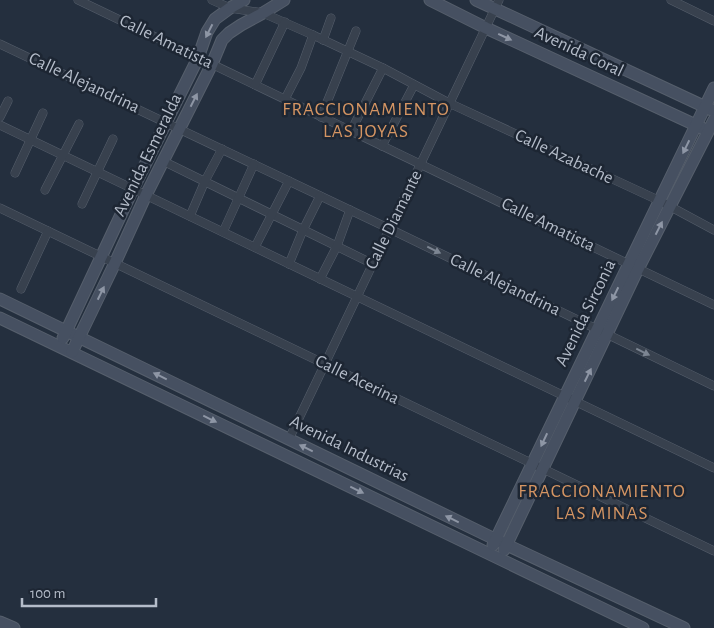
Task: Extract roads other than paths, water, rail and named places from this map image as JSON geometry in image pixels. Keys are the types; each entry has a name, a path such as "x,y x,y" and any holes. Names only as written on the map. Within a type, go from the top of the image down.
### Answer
{"street":[{"name":"Calle Amatista","path":"78,0 714,305"},
{"name":"Calle Azabache","path":"212,0 230,8 263,13 285,22 383,68 450,103 660,201 714,230"},
{"name":"Avenida Esmeralda","path":"59,346 165,122 198,58 207,32 215,19 244,0"},
{"name":"Avenida Esmeralda","path":"72,352 222,40 229,32 284,0"},
{"name":"Avenida Coral","path":"430,0 711,133"},
{"name":"Avenida Coral","path":"476,0 497,4 709,109"},
{"path":"672,0 714,21"},
{"name":"Calle Diamante","path":"289,439 497,4"},
{"path":"323,40 331,18"},
{"path":"255,85 285,22"},
{"path":"321,117 356,31"},
{"path":"285,99 301,68 313,35"},
{"name":"Calle Alejandrina","path":"0,44 390,229 714,386"},
{"path":"351,131 383,68"},
{"path":"382,146 414,85"},
{"name":"Avenida Sirconia","path":"500,558 502,542 634,267 660,201 696,125 709,109 714,88"},
{"path":"0,117 8,101"},
{"path":"15,173 44,113"},
{"name":"Avenida Sirconia","path":"634,267 711,133 714,120"},
{"path":"45,190 79,124"},
{"path":"0,125 714,468"},
{"path":"82,204 113,139"},
{"path":"190,216 205,181 222,149"},
{"path":"163,161 373,264"},
{"path":"223,232 254,164"},
{"path":"255,247 289,181"},
{"path":"289,264 320,196"},
{"name":"Calle Acerina","path":"0,208 714,551"},
{"path":"320,278 337,246 350,210"},
{"path":"21,288 48,231"},
{"name":"Avenida Industrias","path":"0,299 684,628"},
{"name":"Avenida Industrias","path":"0,318 644,628"},
{"name":"Avenida Sirconia","path":"489,554 502,542"},
{"path":"0,622 14,628"}],"district":[{"name":"FRACCIONAMIENTO LAS JOYAS","path":"366,120"},
{"name":"FRACCIONAMIENTO LAS MINAS","path":"602,502"}]}
